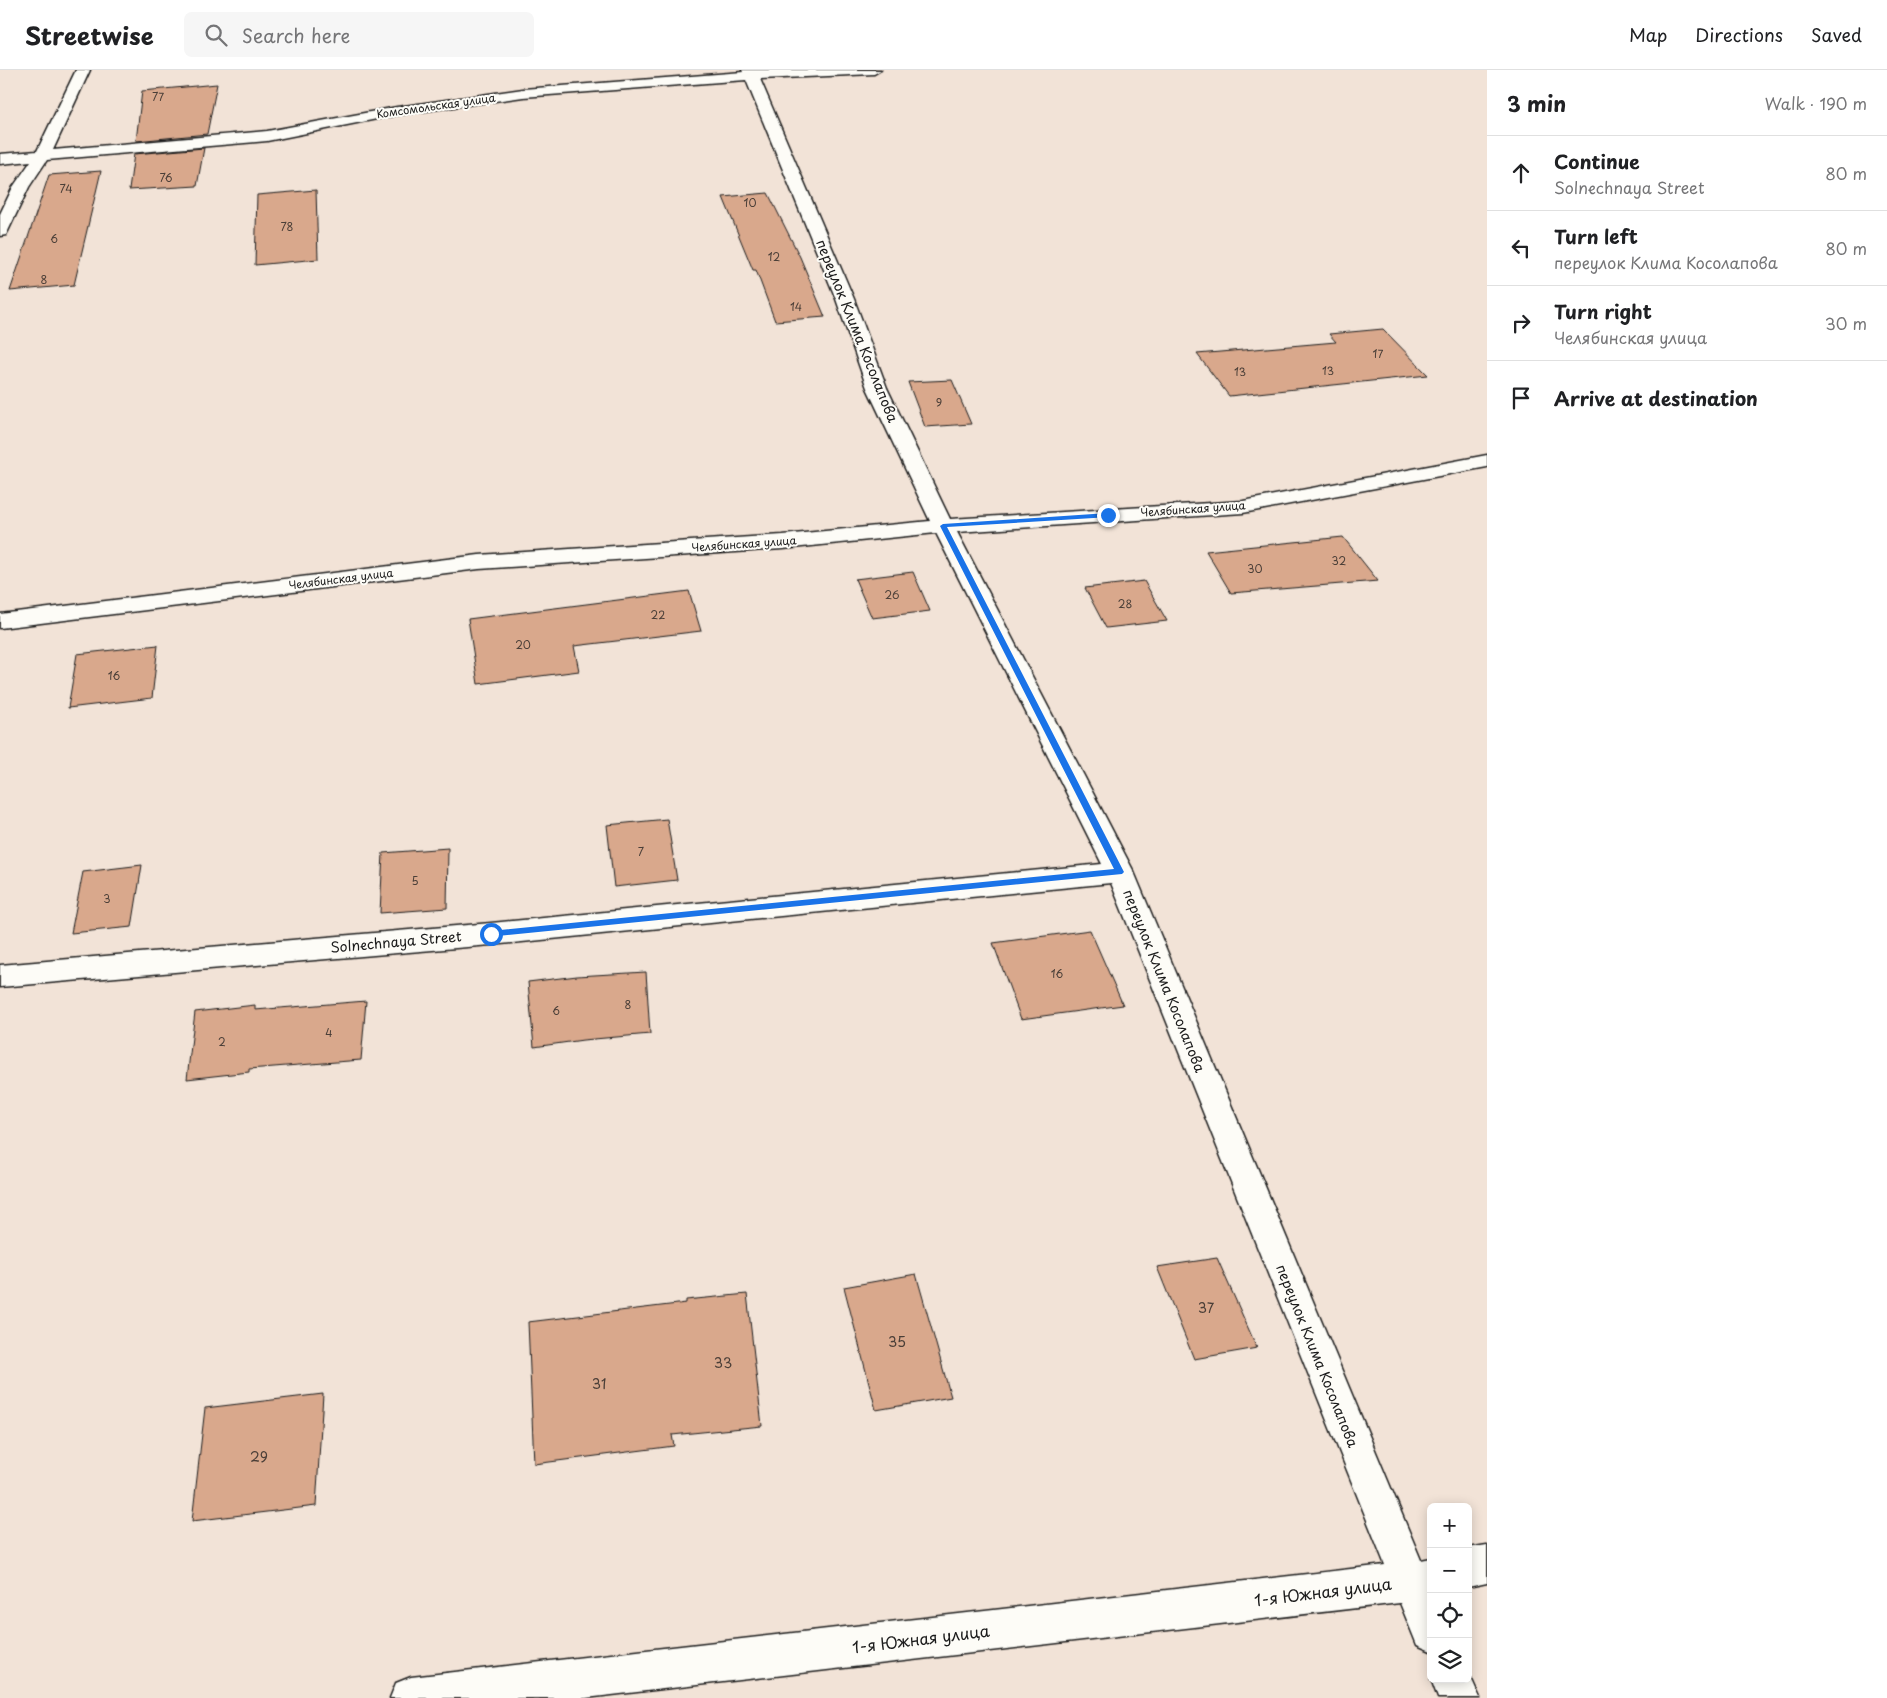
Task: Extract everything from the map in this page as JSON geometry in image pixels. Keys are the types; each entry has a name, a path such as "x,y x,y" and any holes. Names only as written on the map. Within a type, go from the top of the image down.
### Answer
{"street":[{"path":"0,231 21,187 42,156 83,70"},
{"name":"Комсомольская улица","path":"0,159 267,136 397,111 523,93 750,72 874,70"},
{"name":"переулок Клима Косолапова","path":"750,72 845,299 877,388 943,526 1120,872 1420,1579 1427,1612"},
{"name":"Челябинская улица","path":"0,621 479,562 783,542 943,526 1244,507 1487,461"},
{"name":"Solnechnaya Street","path":"0,976 491,934 1120,872"},
{"path":"1472,1567 1487,1564"},
{"name":"1-я Южная улица","path":"411,1698 1420,1579"},
{"path":"1453,1683 1459,1698"}],"building":[{"path":"217,84 207,134 136,141 142,91"},
{"path":"204,148 197,186 129,190 134,154"},
{"path":"101,171 74,285 10,291 49,175"},
{"path":"316,190 318,259 255,265 257,195"},
{"path":"768,193 800,257 825,317 775,321 756,270 753,270 723,197"},
{"path":"1383,329 1428,375 1229,396 1197,354 1336,342 1329,334"},
{"path":"952,380 971,424 925,427 908,382"},
{"path":"1343,537 1378,581 1231,593 1206,551"},
{"path":"913,572 930,611 872,618 855,579"},
{"path":"1144,581 1167,621 1106,628 1085,588"},
{"path":"689,591 701,631 574,646 579,671 478,684 468,619"},
{"path":"158,645 152,698 68,708 77,654"},
{"path":"667,819 677,880 614,887 607,825"},
{"path":"448,848 447,908 380,913 383,853"},
{"path":"142,865 132,927 71,933 83,872"},
{"path":"1090,930 1123,1005 1021,1019 993,943"},
{"path":"646,972 650,1034 534,1047 528,982 577,976"},
{"path":"366,1001 361,1060 249,1069 249,1072 187,1079 195,1012 255,1005 255,1010"},
{"path":"1217,1258 1257,1348 1194,1359 1157,1267"},
{"path":"916,1274 951,1397 876,1410 844,1287"},
{"path":"747,1294 762,1426 672,1435 674,1446 534,1464 528,1322 686,1303 686,1300"},
{"path":"323,1394 316,1506 192,1521 205,1408"}],"route":[{"path":"491,934 1120,872 943,526 1108,515"}]}
